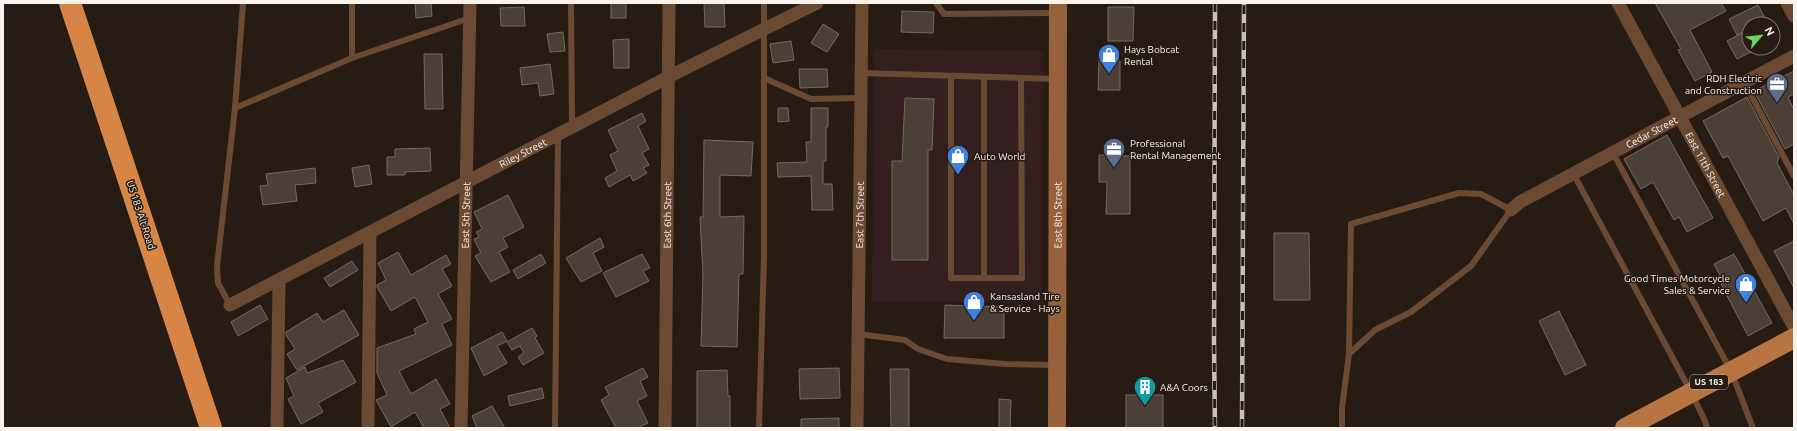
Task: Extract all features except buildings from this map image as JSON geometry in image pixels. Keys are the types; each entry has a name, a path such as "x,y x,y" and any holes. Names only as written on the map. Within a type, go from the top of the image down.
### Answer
{"highway":[{"name":"US 183 Alt Road","path":"70,3 211,428"}],"main road":[{"name":"East 8th Street","path":"1057,428 1058,8"},
{"name":"US 183","path":"1625,428 1731,370 1794,338"}],"street":[{"name":"East 5th Street","path":"461,428 470,3"},
{"name":"East 6th Street","path":"665,428 669,3"},
{"name":"Riley Street","path":"230,305 279,281 669,76 817,3"},
{"name":"East 7th Street","path":"857,428 862,3"},
{"name":"East 11th Street","path":"1618,3 1794,327"},
{"path":"1787,3 1794,16"},
{"name":"Cedar Street","path":"1511,210 1520,202 1573,173 1794,56"},
{"path":"368,428 370,233"},
{"path":"277,428 279,281"}],"lane":[{"path":"230,305 218,283 217,266 235,108 243,3"},
{"path":"352,3 352,58"},
{"path":"571,3 572,128"},
{"path":"759,428 764,255 764,3"},
{"path":"936,3 944,14 1058,8"},
{"path":"235,108 352,58 470,18"},
{"path":"861,73 1058,79"},
{"path":"950,76 951,278 1022,278 1021,78"},
{"path":"984,77 984,278"},
{"path":"764,78 811,100 861,98"},
{"path":"1744,82 1794,176"},
{"path":"555,428 558,135"},
{"path":"1613,153 1731,370 1753,428"},
{"path":"1573,173 1691,392 1707,428"},
{"path":"1342,428 1342,408 1349,354 1351,224 1459,193 1482,194 1511,210 1471,266 1411,312 1375,330 1349,354"},
{"path":"857,334 906,340 918,349 947,359 1005,364 1057,365"}],"shaded area":[{"name":"Auto World","path":"875,49 1044,51 1042,303 872,301"}],"railway":[{"path":"1215,3 1215,428"},
{"path":"1242,428 1244,3"}],"place":[{"name":"Hays Bobcat Rental","path":"1109,74"},
{"name":"RDH Electric and Construction","path":"1777,104"},
{"name":"Professional Rental Management","path":"1114,168"},
{"name":"Auto World","path":"958,176"},
{"name":"Good Times Motorcycle Sales & Service","path":"1746,304"},
{"name":"Kansasland Tire & Service - Hays","path":"974,322"},
{"name":"A&A Coors","path":"1145,406"}]}
